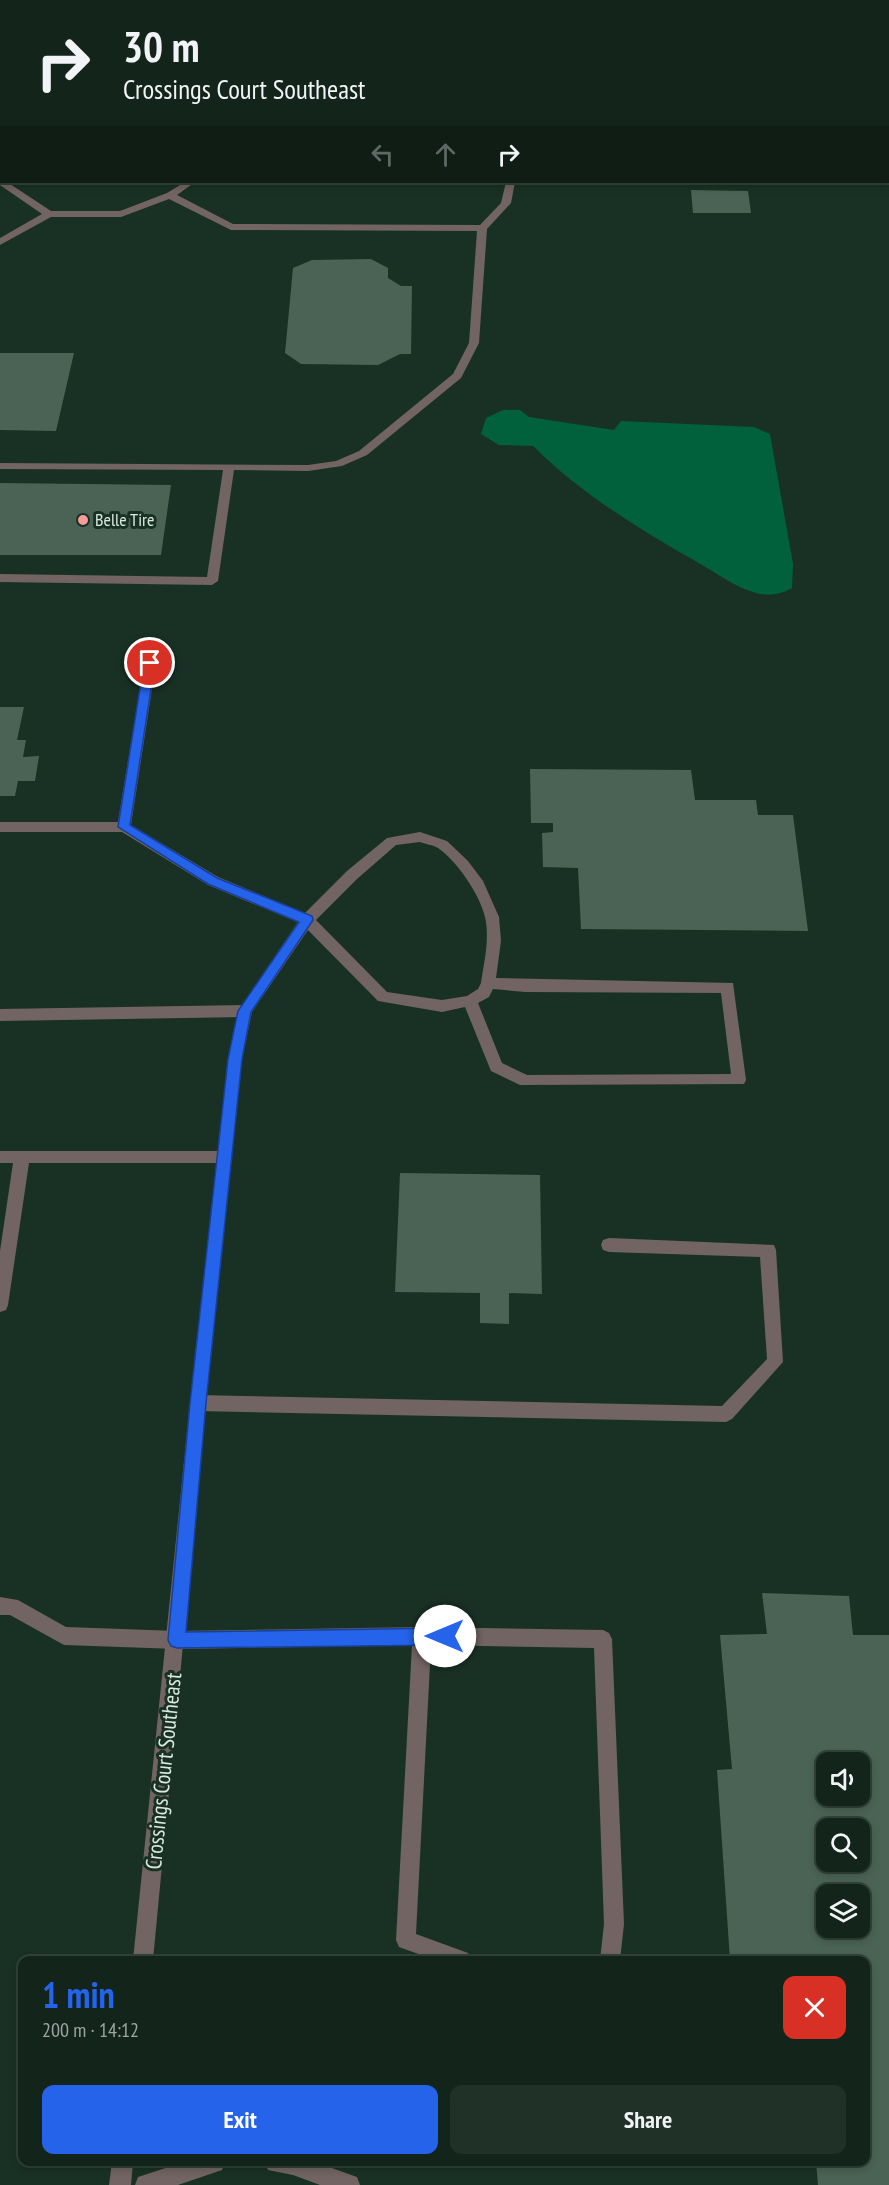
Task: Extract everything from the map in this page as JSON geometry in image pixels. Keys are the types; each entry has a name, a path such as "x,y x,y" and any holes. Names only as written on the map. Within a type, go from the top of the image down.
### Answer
{"street":[{"path":"2,183 49,214"},
{"path":"0,242 49,214 121,214 170,195 189,183"},
{"path":"170,195 231,227 482,228 503,210 510,194 510,183"},
{"path":"0,466 308,468 338,464 363,453 458,376 474,343 482,228"},
{"path":"0,578 212,581 228,467"},
{"path":"124,827 150,663"},
{"path":"0,827 124,827 213,881 307,920 383,997 442,1006 470,1001 484,993 488,983 494,941 492,917 478,885 463,865 442,844 420,837 392,841 352,875 307,920"},
{"name":"Crossings Court Southeast","path":"143,1956 177,1640 198,1403 235,1059 245,1011 307,920"},
{"path":"470,1001 496,1067 525,1081 739,1080 728,987 525,986 488,983"},
{"path":"0,1015 245,1011"},
{"path":"0,1157 224,1157"},
{"path":"0,1305 22,1157"},
{"path":"198,1403 726,1414 775,1362 768,1250 609,1245"},
{"path":"0,1606 12,1606 64,1636 177,1640 422,1636 603,1639 614,1924 610,1956"},
{"path":"422,1636 406,1940 450,1956"},
{"path":"120,2185 122,2166"},
{"path":"146,2185 202,2166"},
{"path":"297,2166 349,2185"}],"shaded area":[{"path":"503,410 520,410 529,417 614,430 621,421 754,427 770,434 793,564 792,588 778,594 768,595 758,594 738,586 654,537 590,495 533,446 499,445 481,434 486,418"}],"building":[{"path":"691,190 748,191 751,213 693,213"},
{"path":"371,259 388,268 388,278 401,286 412,286 411,354 400,354 378,365 301,364 285,353 293,268 312,260"},
{"path":"0,353 74,353 56,431 0,430"},
{"name":"Belle Tire","path":"0,483 171,485 161,555 0,555"},
{"path":"0,707 24,707 17,740 26,740 23,757 39,756 35,781 18,781 15,796 0,796"},
{"path":"530,769 691,770 695,800 756,800 758,815 793,815 808,931 581,929 578,868 543,867 542,833 553,832 553,823 531,823"},
{"path":"400,1173 540,1175 542,1294 509,1293 509,1324 480,1323 480,1293 395,1292"},
{"path":"762,1593 849,1596 853,1635 889,1635 889,2185 818,2185 816,2166 870,2166 870,1956 730,1956 717,1770 732,1769 720,1635 767,1634"}],"place":[{"name":"Belle Tire","path":"83,520"}],"route":[{"path":"150,663 124,827 213,881 307,920 245,1011 235,1059 198,1403 177,1640 445,1636"}]}
